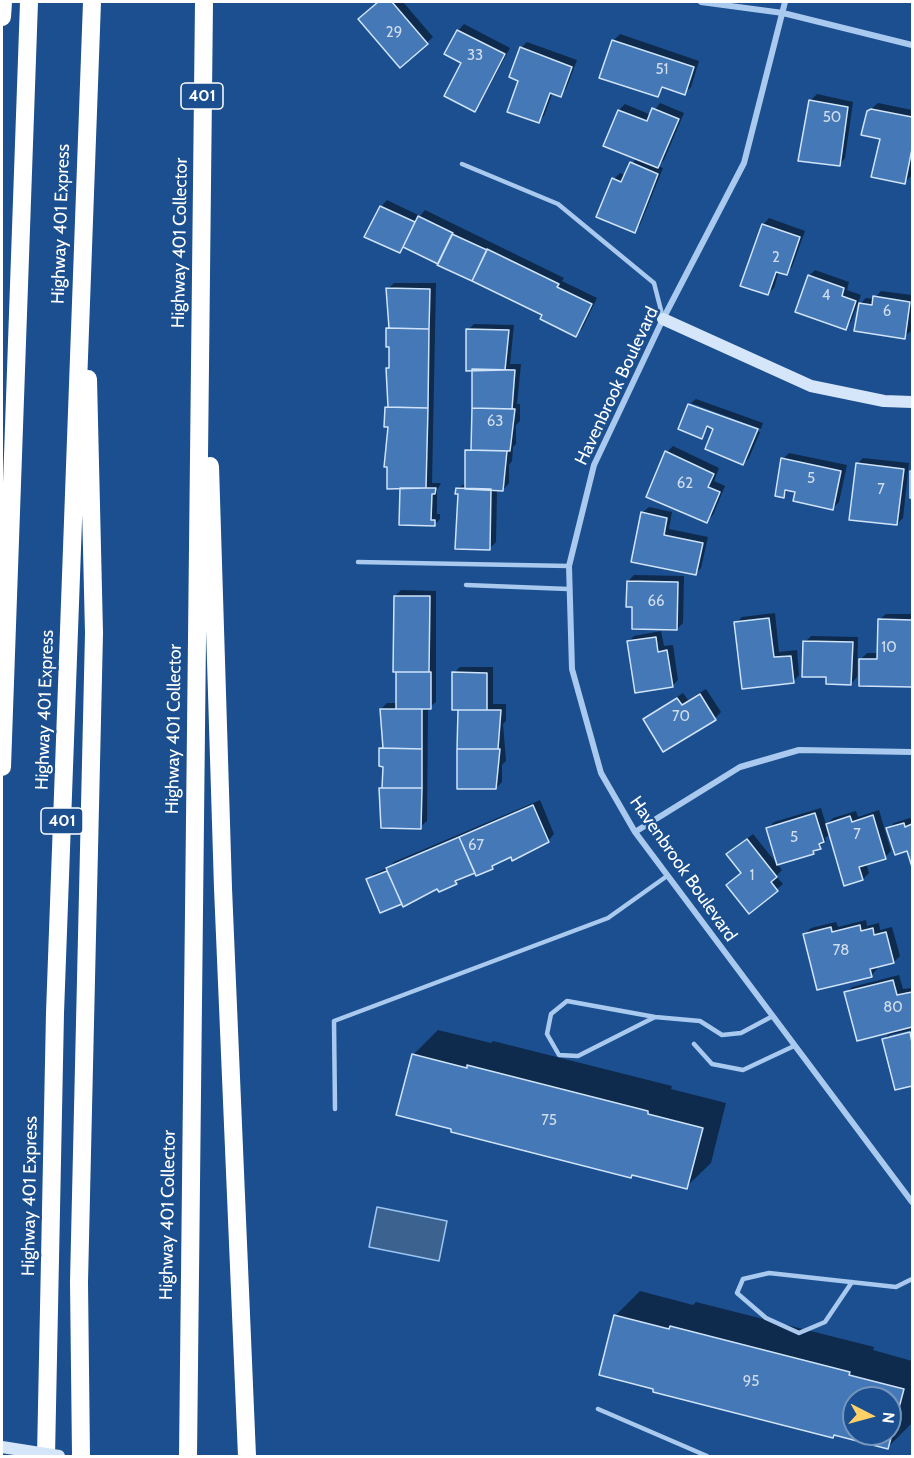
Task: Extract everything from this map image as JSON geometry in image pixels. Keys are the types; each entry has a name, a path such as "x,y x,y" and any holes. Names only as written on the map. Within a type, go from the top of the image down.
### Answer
{"highway":[{"path":"2,17 3,2"},
{"path":"2,767 29,2"},
{"name":"Highway 401 Express","path":"46,1456 55,1013 92,2"},
{"name":"Highway 401 Collector","path":"188,1456 204,2"},
{"path":"81,1456 79,1282 94,633 84,185"},
{"path":"201,190 222,876 247,1456"}],"street":[{"path":"701,2 783,13 912,45"},
{"name":"Havenbrook Boulevard","path":"786,2 744,163 663,319 594,465 569,566 572,669 601,772 635,832 771,1017 912,1202"},
{"path":"663,319 811,386 884,401 912,402"},
{"path":"635,832 740,767 799,750 912,752"},
{"path":"2,1447 59,1456"}],"lane":[{"path":"462,164 558,204 654,283 663,319"},
{"path":"358,562 569,566"},
{"path":"466,585 568,589"},
{"path":"335,1109 334,1021 608,918 667,876"},
{"path":"655,1017 579,1056 559,1055 547,1034 551,1014 567,1000 655,1017 700,1021 722,1035 741,1033 771,1017"},
{"path":"694,1044 712,1064 743,1070 794,1046"},
{"path":"852,1282 825,1322 799,1333 766,1318 737,1293 743,1279 769,1273 852,1282 896,1287 912,1279"},
{"path":"598,1409 707,1456"}],"water":[{"path":"377,1207 447,1221 439,1261 369,1247"}],"building":[{"path":"378,2 392,2 428,44 400,68 358,19"},
{"path":"457,30 505,54 475,112 444,96 461,63 444,54"},
{"path":"612,40 694,67 685,95 662,87 658,97 599,78"},
{"path":"520,47 572,67 561,97 550,93 539,123 507,112 518,81 509,77"},
{"path":"809,100 848,107 840,166 798,161"},
{"path":"652,108 679,119 658,168 603,146 618,110 647,121"},
{"path":"871,109 912,117 912,149 905,184 871,177 880,139 861,135 867,111"},
{"path":"630,162 658,174 635,233 596,217 612,178 621,182"},
{"path":"380,206 415,222 400,253 364,237"},
{"path":"418,216 453,233 438,264 403,247"},
{"path":"762,224 800,237 787,275 776,272 768,295 740,286"},
{"path":"452,234 487,250 472,281 437,265"},
{"path":"487,249 559,284 557,287 592,304 576,337 540,319 542,315 472,281"},
{"path":"808,275 844,288 842,296 856,301 846,330 795,312"},
{"path":"386,288 430,289 429,329 389,328"},
{"path":"873,296 910,302 905,339 854,331 859,303 872,305"},
{"path":"386,328 429,329 428,408 388,407 386,368 389,368 389,347 386,347"},
{"path":"466,329 509,330 505,370 466,371"},
{"path":"472,369 515,370 512,409 472,408"},
{"path":"688,404 758,429 743,465 705,449 713,429 707,426 702,439 678,429"},
{"path":"385,407 428,408 426,488 387,489 387,467 384,467 388,427 384,427"},
{"path":"472,408 515,409 510,451 471,450"},
{"path":"465,450 507,451 503,491 465,489"},
{"path":"665,451 714,474 708,487 720,492 707,523 646,497"},
{"path":"781,458 841,471 833,510 793,501 795,492 785,490 784,498 775,496"},
{"path":"856,463 904,469 897,525 849,520"},
{"path":"910,471 912,471 912,498 910,498"},
{"path":"400,488 436,488 435,494 432,494 431,520 435,520 435,526 399,525"},
{"path":"456,488 491,489 490,550 455,549 458,494 455,494"},
{"path":"641,512 667,518 664,535 703,543 696,575 631,562"},
{"path":"627,581 678,582 677,630 632,629 632,607 626,607"},
{"path":"394,596 430,596 429,672 393,672"},
{"path":"769,618 774,657 791,656 794,683 742,689 734,622"},
{"path":"878,619 912,620 912,687 859,686 859,659 877,659"},
{"path":"656,637 658,652 667,650 673,687 635,693 627,641"},
{"path":"803,641 853,642 851,685 826,684 826,677 802,677"},
{"path":"396,672 431,672 431,709 396,709"},
{"path":"452,672 487,673 487,710 452,710"},
{"path":"700,694 716,720 663,752 643,719 677,698 682,705"},
{"path":"380,709 422,709 422,749 383,748"},
{"path":"458,710 501,710 498,749 457,749"},
{"path":"379,748 422,749 422,788 382,788 383,767 379,766"},
{"path":"457,749 500,749 496,789 457,789"},
{"path":"379,788 422,788 421,829 381,828"},
{"path":"533,805 549,842 512,861 511,857 492,866 493,869 476,876 459,837"},
{"path":"815,813 824,842 819,844 821,849 813,851 814,854 777,865 766,828"},
{"path":"873,815 886,859 859,867 863,880 844,886 826,824 850,816 852,822"},
{"path":"904,823 905,827 912,824 912,867 907,851 895,855 886,828"},
{"path":"459,837 475,873 455,881 457,884 439,892 437,889 403,907 386,868"},
{"path":"747,839 777,877 771,882 778,891 749,914 726,885 741,873 726,854"},
{"path":"387,871 402,904 380,913 366,879"},
{"path":"860,925 861,931 873,928 874,935 886,932 894,963 870,969 872,977 817,990 803,934 831,927 832,932"},
{"path":"893,980 897,995 912,992 912,1027 857,1041 844,992"},
{"path":"910,1032 912,1086 895,1090 882,1039"},
{"path":"412,1054 467,1068 467,1065 648,1111 648,1114 703,1128 687,1189 632,1175 631,1178 451,1132 451,1129 396,1115"},
{"path":"614,1315 669,1329 670,1326 850,1372 849,1375 892,1386 842,1386 842,1437 834,1435 833,1438 653,1392 653,1389 599,1375"}]}
